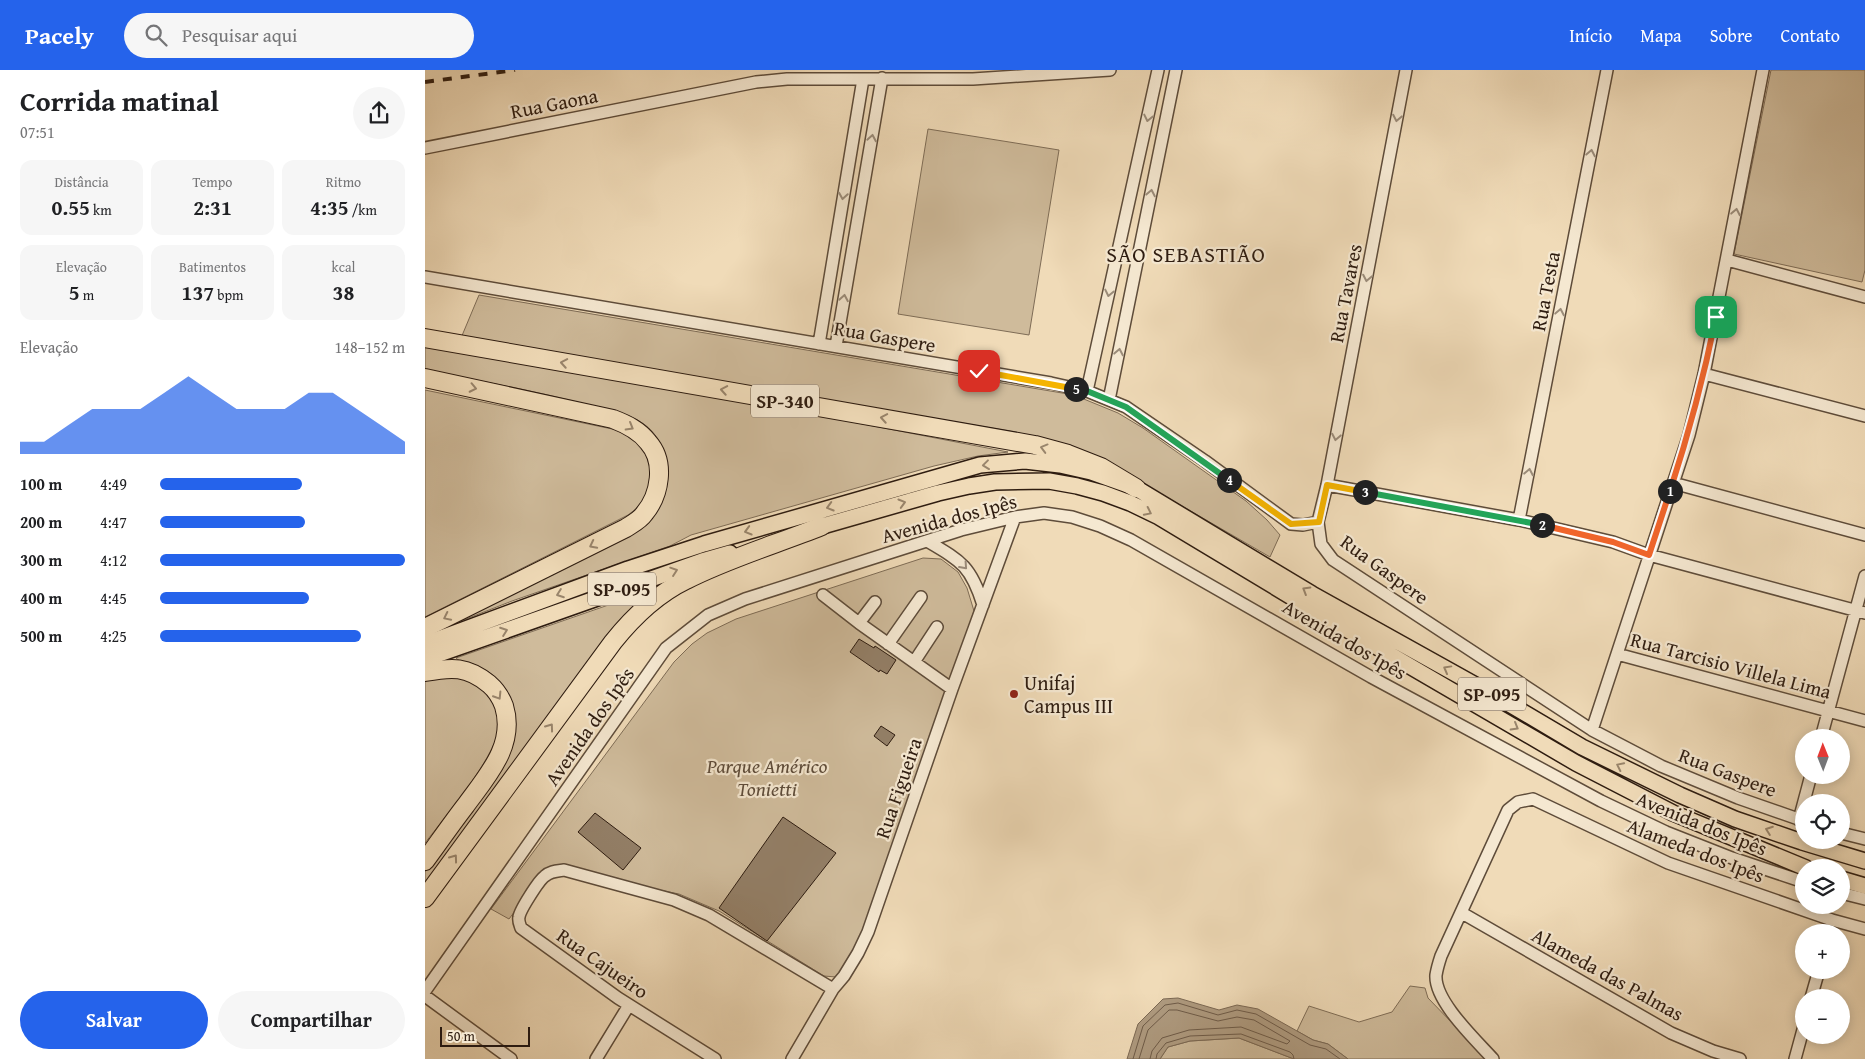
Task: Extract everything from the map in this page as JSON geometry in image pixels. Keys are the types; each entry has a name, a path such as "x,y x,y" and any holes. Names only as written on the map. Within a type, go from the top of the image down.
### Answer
{"highway":[{"name":"SP-340","path":"425,338 1035,445 1069,454 1101,467 1136,488"},
{"path":"425,378 613,419 629,426 650,443 656,454 659,472 658,489 653,503 643,516 625,528 425,628"},
{"path":"425,898 613,642 645,608 685,580 822,526"},
{"path":"425,672 461,668 478,675 493,687 502,701 506,714 507,732 503,749 494,766 425,861"}],"main road":[{"name":"SP-095","path":"425,644 628,569 704,544 980,465 1025,461 1060,465 1091,472 1136,488 1312,594 1497,697 1582,747 1680,795 1735,818 1801,842 1865,862"},
{"name":"SP-095","path":"425,659 703,561 822,526 969,486 995,482 1049,481 1103,493 1159,517 1305,605 1576,763 1673,813 1795,863"},
{"path":"1850,882 1865,886"}],"street":[{"name":"Rua Gaona","path":"425,148 756,82 787,79 973,79 1110,70"},
{"path":"1087,391 1158,70"},
{"path":"1109,400 1176,70"},
{"name":"Rua Tavares","path":"1319,522 1406,70"},
{"name":"Rua Testa","path":"1519,520 1607,70"},
{"path":"1592,730 1689,436 1704,374 1763,70"},
{"path":"836,346 882,78"},
{"path":"819,344 863,79"},
{"path":"1727,260 1865,297"},
{"name":"Rua Gaspere","path":"425,277 1051,383 1087,391 1134,412 1291,524 1319,522 1321,544 1333,560 1592,730 1661,766 1738,798 1795,818"},
{"path":"1704,374 1865,416"},
{"path":"1673,483 1865,535"},
{"path":"1327,485 1519,520 1613,542 1649,555 1860,612"},
{"name":"Avenida dos Ipês","path":"425,991 666,648 708,615 745,599 961,530 1015,517 1044,514 1072,517 1100,526 1131,540 1371,677 1601,801 1666,832 1716,852 1795,879"},
{"name":"Rua Figueira","path":"792,1059 833,988 844,976 868,932 952,689 1015,517"},
{"path":"927,541 958,559 967,569 977,584 983,605"},
{"path":"1824,729 1860,612 1865,576"},
{"path":"823,595 859,624 952,689"},
{"path":"888,644 921,597"},
{"path":"859,624 875,602"},
{"path":"914,662 937,627"},
{"name":"Rua Tarcisio Villela Lima","path":"1617,654 1865,721"},
{"name":"Alameda dos Ipês","path":"1461,913 1508,810 1518,802 1533,799 1669,863 1832,920 1865,929"},
{"path":"1850,836 1865,840"},
{"name":"Rua Cajueiro","path":"715,1059 629,1005 521,928 519,916 522,908 545,876 553,871 564,870 674,900 709,915 833,988"},
{"path":"1850,895 1865,899"},
{"path":"1461,913 1441,956 1436,976 1439,990 1445,1004 1493,1059"},
{"name":"Alameda das Palmas","path":"1461,913 1671,1033 1713,1051 1740,1059"},
{"path":"1831,924 1832,920"},
{"path":"425,996 511,1059"},
{"path":"595,1059 629,1005"},
{"path":"1795,1059 1799,1044"}],"green space":[{"path":"1771,70 1865,70 1865,270 1862,282 1734,254"},
{"path":"928,129 1059,150 1029,335 898,314"},
{"path":"479,295 1074,395 1118,413 1143,428 1246,501 1280,535 1270,557 1094,455 1066,445 1015,432 461,338"},
{"path":"425,344 692,391 1008,452 978,456 934,466 691,535 670,546 512,601 425,635 650,521 659,507 664,494 667,470 662,447 649,428 639,421 614,411 548,395 425,370"},
{"path":"425,390 617,430 632,436 643,448 649,465 650,482 645,498 628,515 425,617"},
{"name":"Parque Américo Tonietti","path":"923,558 941,559 958,572 967,588 974,611 861,942 843,970 836,977 824,976 719,911 679,894 571,872 555,865 537,882 509,919 491,909 674,662 692,644 707,633 736,619"},
{"path":"663,586 425,886 425,872 496,777 509,754 514,738 515,720 513,710 502,685 485,670 456,658"},
{"path":"465,676 487,692 495,702 500,715 500,728 494,744 472,781 425,843 425,679"},
{"path":"1410,986 1425,988 1428,998 1487,1059 1348,1059 1328,1044 1313,1040 1297,1031 1309,1006 1359,1022 1392,1012"},
{"path":"1239,1038 1294,1059 1160,1059 1168,1047 1190,1041"}],"water":[{"path":"1178,998 1219,1010 1237,1005 1258,1009 1313,1040 1328,1044 1348,1059 1294,1059 1239,1038 1190,1041 1168,1047 1160,1059 1127,1059 1138,1024 1163,999"}],"building":[{"path":"859,639 874,648 875,646 896,660 887,674 880,670 879,672 850,652"},
{"path":"881,726 895,735 887,746 874,736"},
{"path":"595,813 641,848 623,870 578,832"},
{"path":"783,817 836,853 767,941 719,908"}],"railway":[{"path":"425,82 515,70"}],"place":[{"name":"Unifaj Campus III","path":"1014,694"}],"district":[{"name":"SÃO SEBASTIÃO","path":"1186,254"}],"route":[{"path":"979,371 1087,391 1126,407 1205,461 1291,524 1303,525 1319,522 1327,485 1519,520 1613,542 1649,555 1689,436 1716,317"}]}
